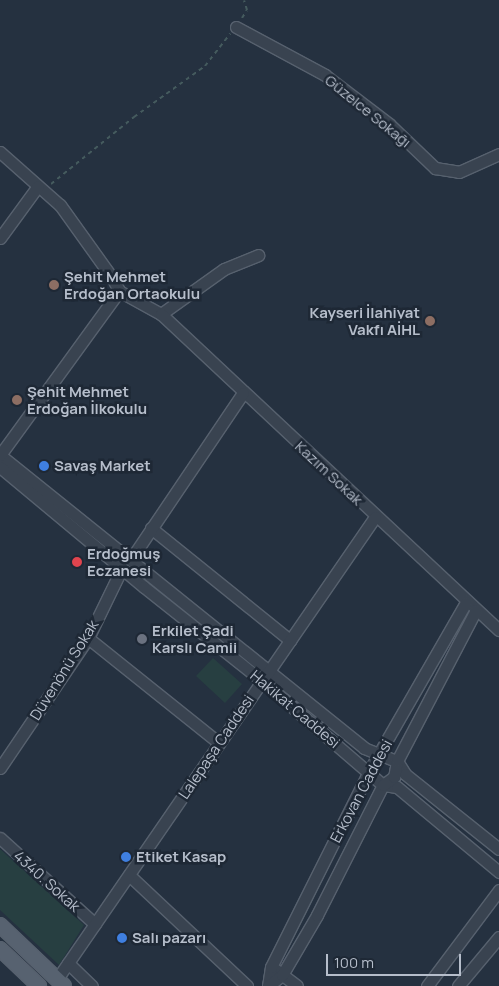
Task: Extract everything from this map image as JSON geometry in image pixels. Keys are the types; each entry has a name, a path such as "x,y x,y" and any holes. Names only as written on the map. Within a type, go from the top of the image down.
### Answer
{"main road":[{"path":"0,925 61,982"},
{"path":"0,949 39,986"}],"street":[{"name":"Güzelce Sokağı","path":"236,27 325,75 388,124 435,168 459,172 499,154"},
{"path":"0,152 60,205 119,291 161,314 224,269 258,255"},
{"path":"0,238 41,188"},
{"path":"0,455 119,291"},
{"name":"Kazım Sokak","path":"161,314 375,517 466,602 499,630"},
{"path":"131,559 243,393"},
{"name":"Hakikat Caddesi","path":"0,455 131,559 265,676 383,785 397,787 499,872"},
{"name":"Hakikat Caddesi","path":"0,466 122,568 265,676 364,748 397,761"},
{"name":"Lalepaşa Caddesi","path":"61,982 68,964 95,924 375,517"},
{"path":"151,528 290,640"},
{"name":"Düvenönü Sokak","path":"0,768 88,638 122,568"},
{"name":"Erkovan Caddesi","path":"268,986 271,967 369,771 380,755 466,602"},
{"name":"Erkovan Caddesi","path":"268,986 282,975 317,915 383,785 394,777 397,761 476,610"},
{"path":"88,638 219,743"},
{"path":"397,761 405,774 499,849"},
{"name":"4340. Sokak","path":"0,838 95,924"},
{"path":"129,874 247,986"},
{"path":"427,986 499,890"},
{"path":"458,986 499,937"},
{"path":"68,964 92,986"},
{"path":"271,967 297,986"}],"path":[{"path":"41,188 205,66 246,13 244,0"}],"green space":[{"path":"213,658 242,684 225,703 196,676"},
{"path":"0,849 84,925 59,965 0,910"}],"place":[{"name":"Şehit Mehmet Erdoğan Ortaokulu","path":"54,285"},
{"name":"Kayseri İlahiyat Vakfı AİHL","path":"430,321"},
{"name":"Şehit Mehmet Erdoğan İlkokulu","path":"17,400"},
{"name":"Savaş Market","path":"44,466"},
{"name":"Erdoğmuş Eczanesi","path":"77,562"},
{"name":"Erkilet Şadi Karslı Camii","path":"142,639"},
{"name":"Etiket Kasap","path":"126,857"},
{"name":"Salı pazarı","path":"122,938"}]}
